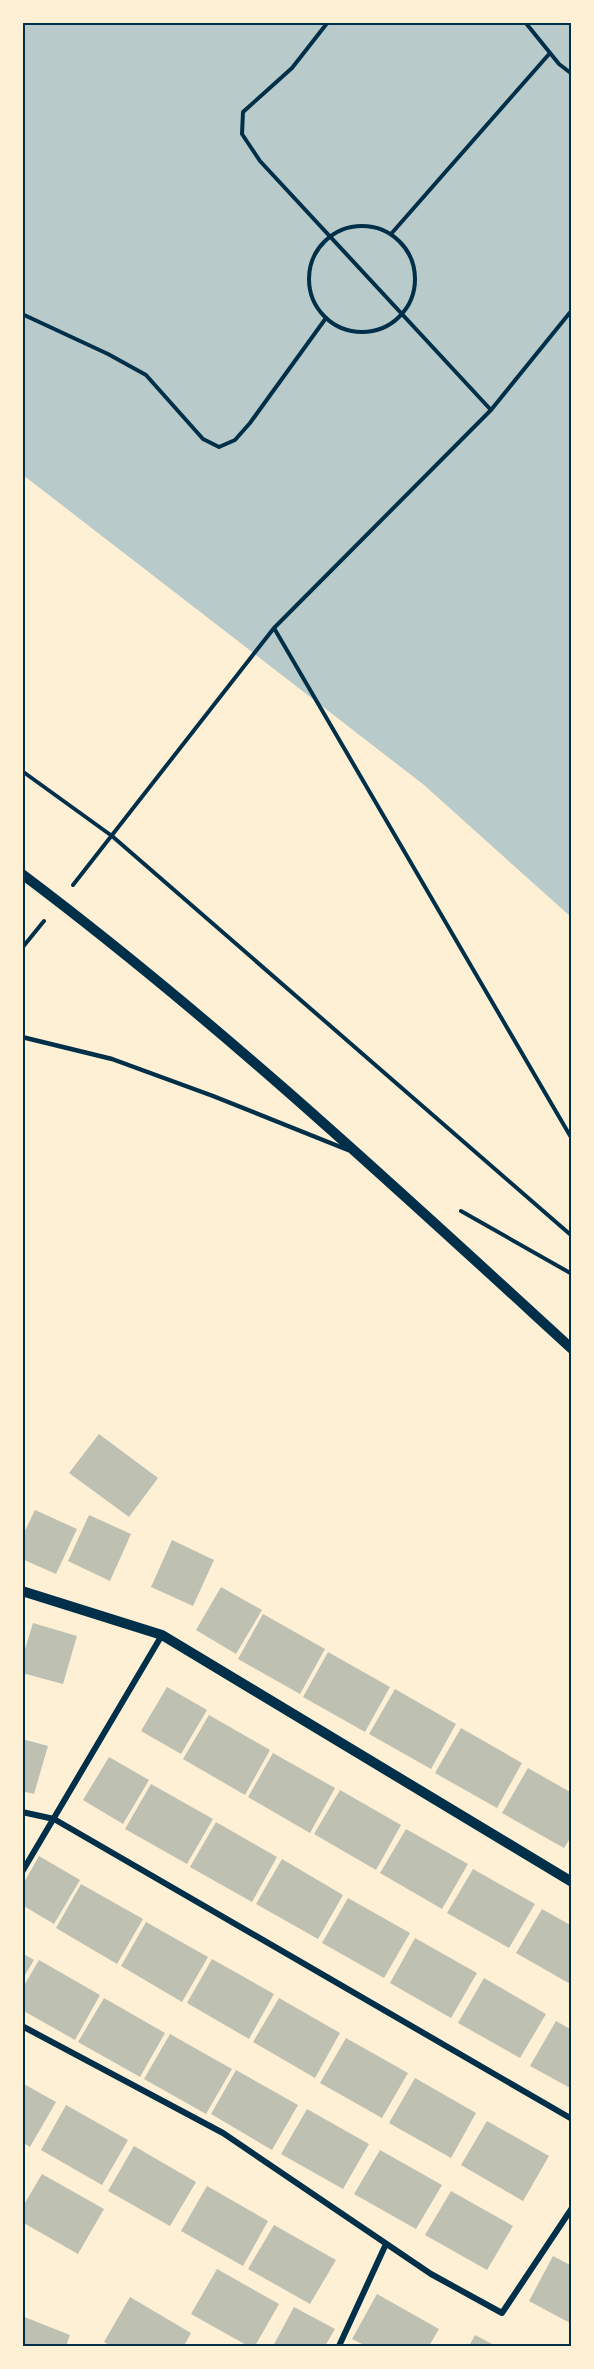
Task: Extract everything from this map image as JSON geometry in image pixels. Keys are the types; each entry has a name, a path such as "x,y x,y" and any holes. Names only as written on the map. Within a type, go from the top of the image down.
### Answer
{"street":[{"path":"22,874 225,1035 361,1155 572,1349"},
{"path":"22,1591 162,1635 572,1882"},
{"path":"22,1872 162,1635"},
{"path":"22,1812 54,1819 572,2119"},
{"path":"22,2026 223,2133 431,2274 502,2313 572,2208"},
{"path":"339,2346 386,2244"}],"lane":[{"path":"22,1037 112,1059 213,1096 361,1155"}],"path":[{"path":"328,22 292,68 243,112 242,134 260,161 491,410"},
{"path":"525,22 572,74"},
{"path":"391,234 550,52"},
{"path":"356,226 374,228 391,234 405,247 413,263 416,281 412,299 402,314 389,325 374,331 356,332 340,327 326,318 316,305 310,289 310,272 315,256 324,242 338,232 356,226"},
{"path":"112,836 274,628 491,410 572,310"},
{"path":"22,314 108,354 146,375 203,439 219,447 235,440 250,423 326,318"},
{"path":"274,628 572,1139"},
{"path":"22,771 112,836 572,1236"},
{"path":"451,1206 572,1274"}],"shaded area":[{"path":"22,23 571,23 571,917 424,785 23,475"}],"building":[{"path":"99,1434 158,1478 129,1517 69,1473"},
{"path":"35,1510 77,1529 56,1574 22,1559 22,1537"},
{"path":"89,1515 131,1534 110,1581 68,1561"},
{"path":"172,1540 214,1560 193,1606 151,1587"},
{"path":"221,1587 262,1610 236,1654 196,1630"},
{"path":"263,1614 325,1649 300,1694 238,1659"},
{"path":"33,1623 77,1636 63,1684 22,1673 22,1659"},
{"path":"328,1652 390,1687 365,1732 303,1697"},
{"path":"167,1687 207,1710 181,1754 141,1731"},
{"path":"395,1689 456,1724 431,1769 369,1734"},
{"path":"209,1715 270,1750 245,1795 183,1759"},
{"path":"461,1728 522,1763 497,1808 435,1773"},
{"path":"22,1739 48,1746 34,1794 22,1791"},
{"path":"273,1753 335,1788 310,1833 248,1797"},
{"path":"109,1757 149,1780 123,1824 83,1800"},
{"path":"528,1768 572,1793 572,1835 564,1848 502,1813"},
{"path":"151,1784 213,1819 187,1864 125,1829"},
{"path":"340,1790 401,1825 376,1870 314,1834"},
{"path":"216,1822 277,1857 252,1902 190,1867"},
{"path":"406,1829 468,1864 442,1909 380,1873"},
{"path":"39,1856 80,1880 54,1924 22,1905 22,1886"},
{"path":"282,1859 343,1895 318,1939 256,1904"},
{"path":"473,1869 535,1904 509,1948 447,1913"},
{"path":"81,1884 143,1919 117,1964 56,1928"},
{"path":"348,1898 410,1933 384,1978 322,1943"},
{"path":"542,1909 572,1926 572,1985 516,1953"},
{"path":"146,1922 208,1957 182,2002 121,1966"},
{"path":"415,1938 477,1973 451,2018 390,1983"},
{"path":"22,1953 34,1960 22,1980"},
{"path":"212,1959 274,1994 249,2039 187,2003"},
{"path":"39,1960 100,1995 75,2040 22,2010 22,1989"},
{"path":"484,1978 546,2014 520,2058 458,2023"},
{"path":"104,1998 165,2033 140,2077 78,2042"},
{"path":"279,1998 340,2033 315,2078 253,2042"},
{"path":"556,2021 572,2030 572,2089 530,2066"},
{"path":"170,2034 232,2069 206,2114 144,2079"},
{"path":"346,2038 408,2073 382,2118 320,2083"},
{"path":"236,2070 298,2105 272,2150 211,2114"},
{"path":"415,2078 476,2113 451,2158 389,2123"},
{"path":"22,2083 56,2102 30,2147 22,2142"},
{"path":"66,2105 128,2140 102,2185 41,2150"},
{"path":"307,2109 369,2144 343,2189 281,2154"},
{"path":"487,2121 549,2156 523,2201 461,2165"},
{"path":"134,2146 196,2182 170,2226 108,2191"},
{"path":"380,2150 442,2185 416,2229 354,2194"},
{"path":"42,2174 104,2209 78,2254 22,2222 22,2208"},
{"path":"207,2186 268,2221 243,2266 181,2231"},
{"path":"451,2191 513,2226 487,2270 425,2235"},
{"path":"274,2225 336,2260 310,2304 248,2269"},
{"path":"553,2256 572,2266 570,2323 529,2301"},
{"path":"217,2269 279,2304 255,2346 248,2346 191,2314"},
{"path":"377,2294 439,2329 429,2346 366,2346 352,2339"},
{"path":"130,2297 191,2333 184,2346 111,2346 104,2342"},
{"path":"294,2307 335,2329 325,2346 273,2346"},
{"path":"22,2316 70,2335 66,2346 22,2346"},
{"path":"475,2335 496,2346 469,2346"}]}
